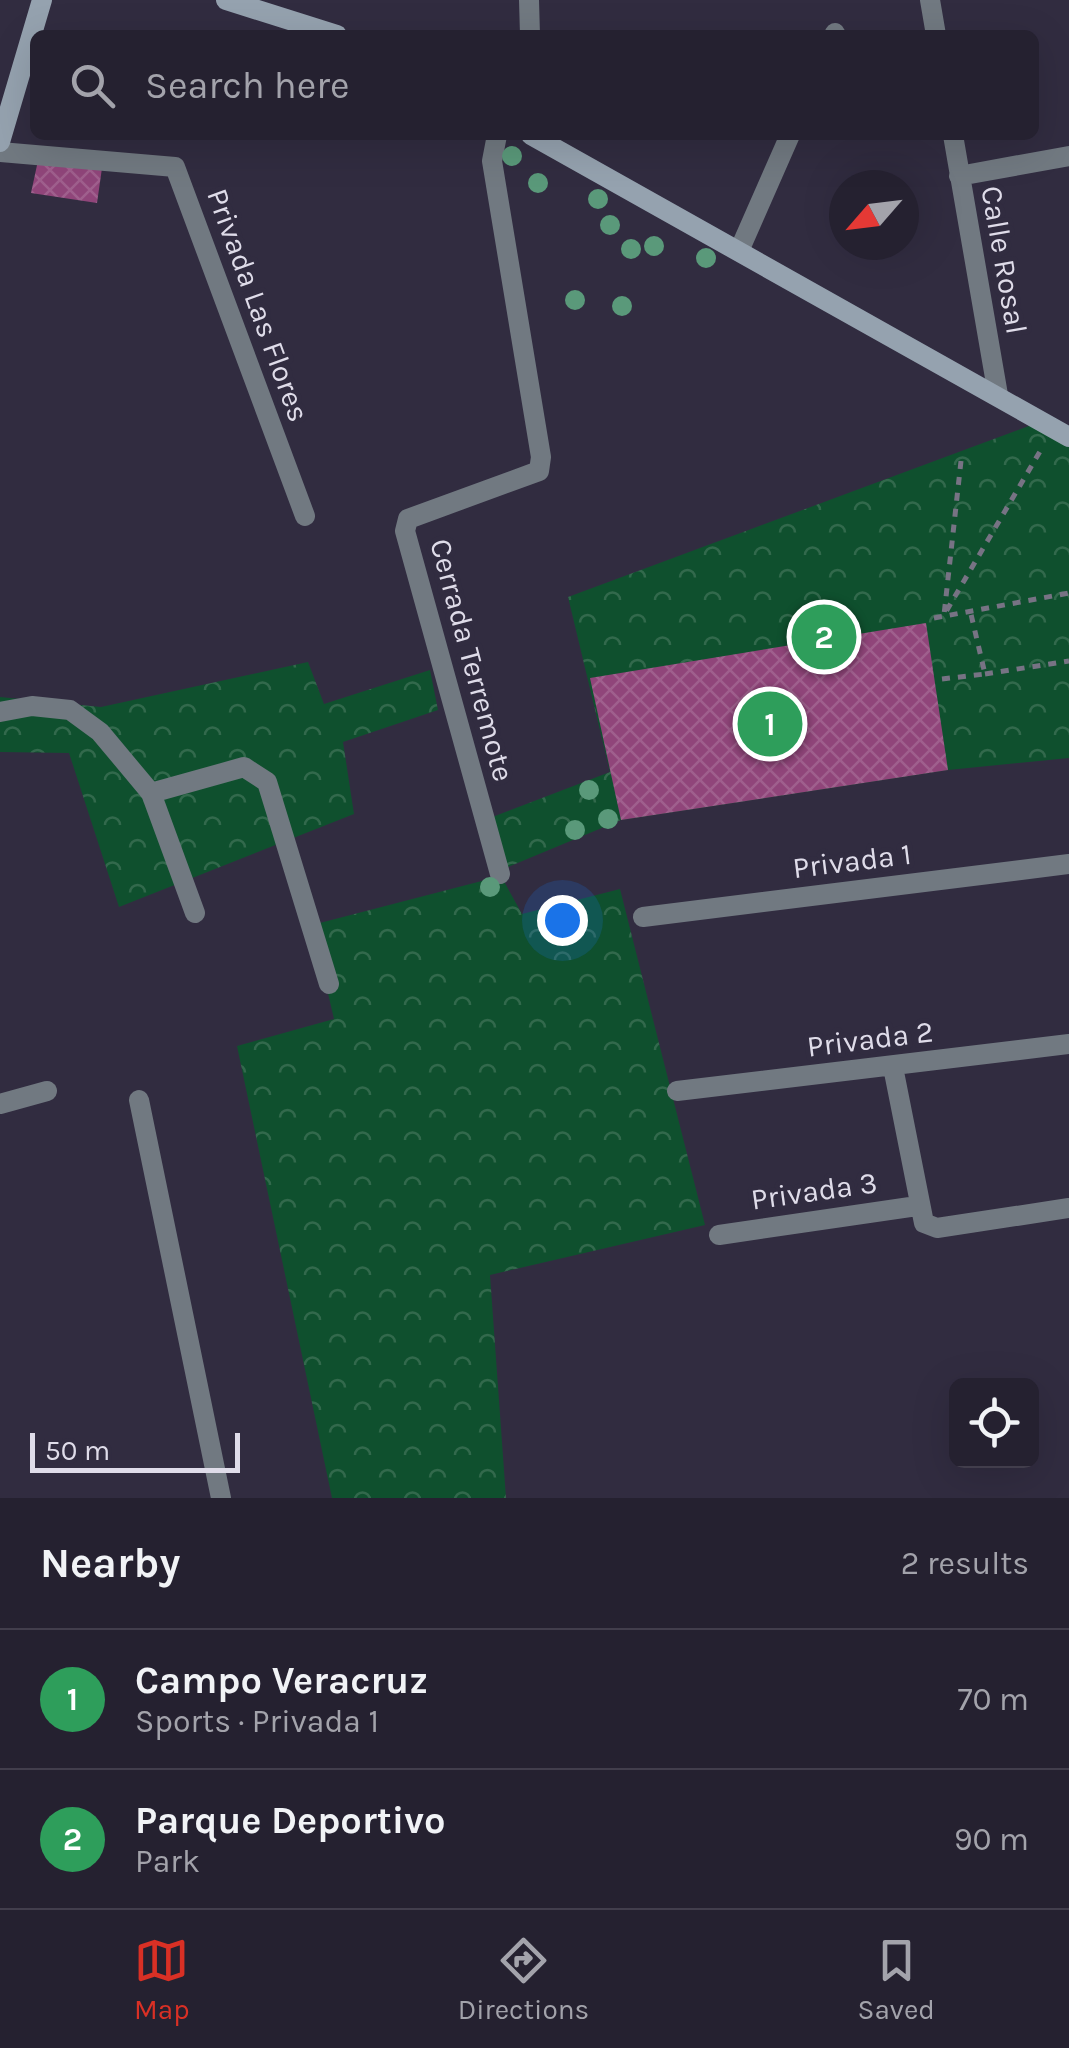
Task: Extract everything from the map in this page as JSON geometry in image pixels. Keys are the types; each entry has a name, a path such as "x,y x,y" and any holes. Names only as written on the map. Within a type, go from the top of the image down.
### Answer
{"street":[{"path":"33,30 42,0"},
{"path":"226,0 321,30"},
{"path":"529,0 530,30"},
{"path":"930,0 935,30"},
{"path":"2,130 30,39"},
{"name":"Cerrada Terremote","path":"496,140 492,161 540,458 538,472 408,519 406,531 500,874"},
{"path":"541,140 1061,433"},
{"path":"740,252 788,140"},
{"name":"Calle Rosal","path":"953,140 998,395"},
{"name":"Privada Las Flores","path":"0,152 175,167 304,516"},
{"path":"960,176 1069,156"},
{"path":"0,712 32,706 70,710 100,732 151,793 195,913"},
{"path":"151,793 244,768 267,782 329,984"},
{"name":"Privada 1","path":"643,917 1069,864"},
{"name":"Privada 2","path":"677,1090 1069,1044"},
{"name":"Privada 3","path":"894,1067 924,1222 937,1228 1069,1208"},
{"path":"0,1104 47,1090"},
{"path":"139,1100 221,1498"},
{"name":"Privada 3","path":"719,1235 918,1206"}],"path":[{"path":"944,615 1061,433"},
{"path":"944,615 961,461"},
{"path":"934,618 1069,593"},
{"path":"970,610 985,674"},
{"path":"942,679 1069,661"}],"green space":[{"path":"1037,423 1069,441 1069,758 948,770 621,820 496,872 482,821 610,772 568,597"},
{"path":"308,662 324,704 430,670 438,710 343,742 354,814 119,907 69,753 0,752 0,697 101,707"},
{"path":"501,876 522,914 620,889 705,1225 490,1275 506,1498 332,1498 237,1046 334,1019 312,925"}],"building":[{"path":"39,156 103,161 97,203 31,193"},
{"path":"926,623 948,770 621,820 590,678"}],"place":[{"name":"Parque Deportivo","path":"824,637"},
{"name":"Campo Veracruz","path":"770,724"}]}
